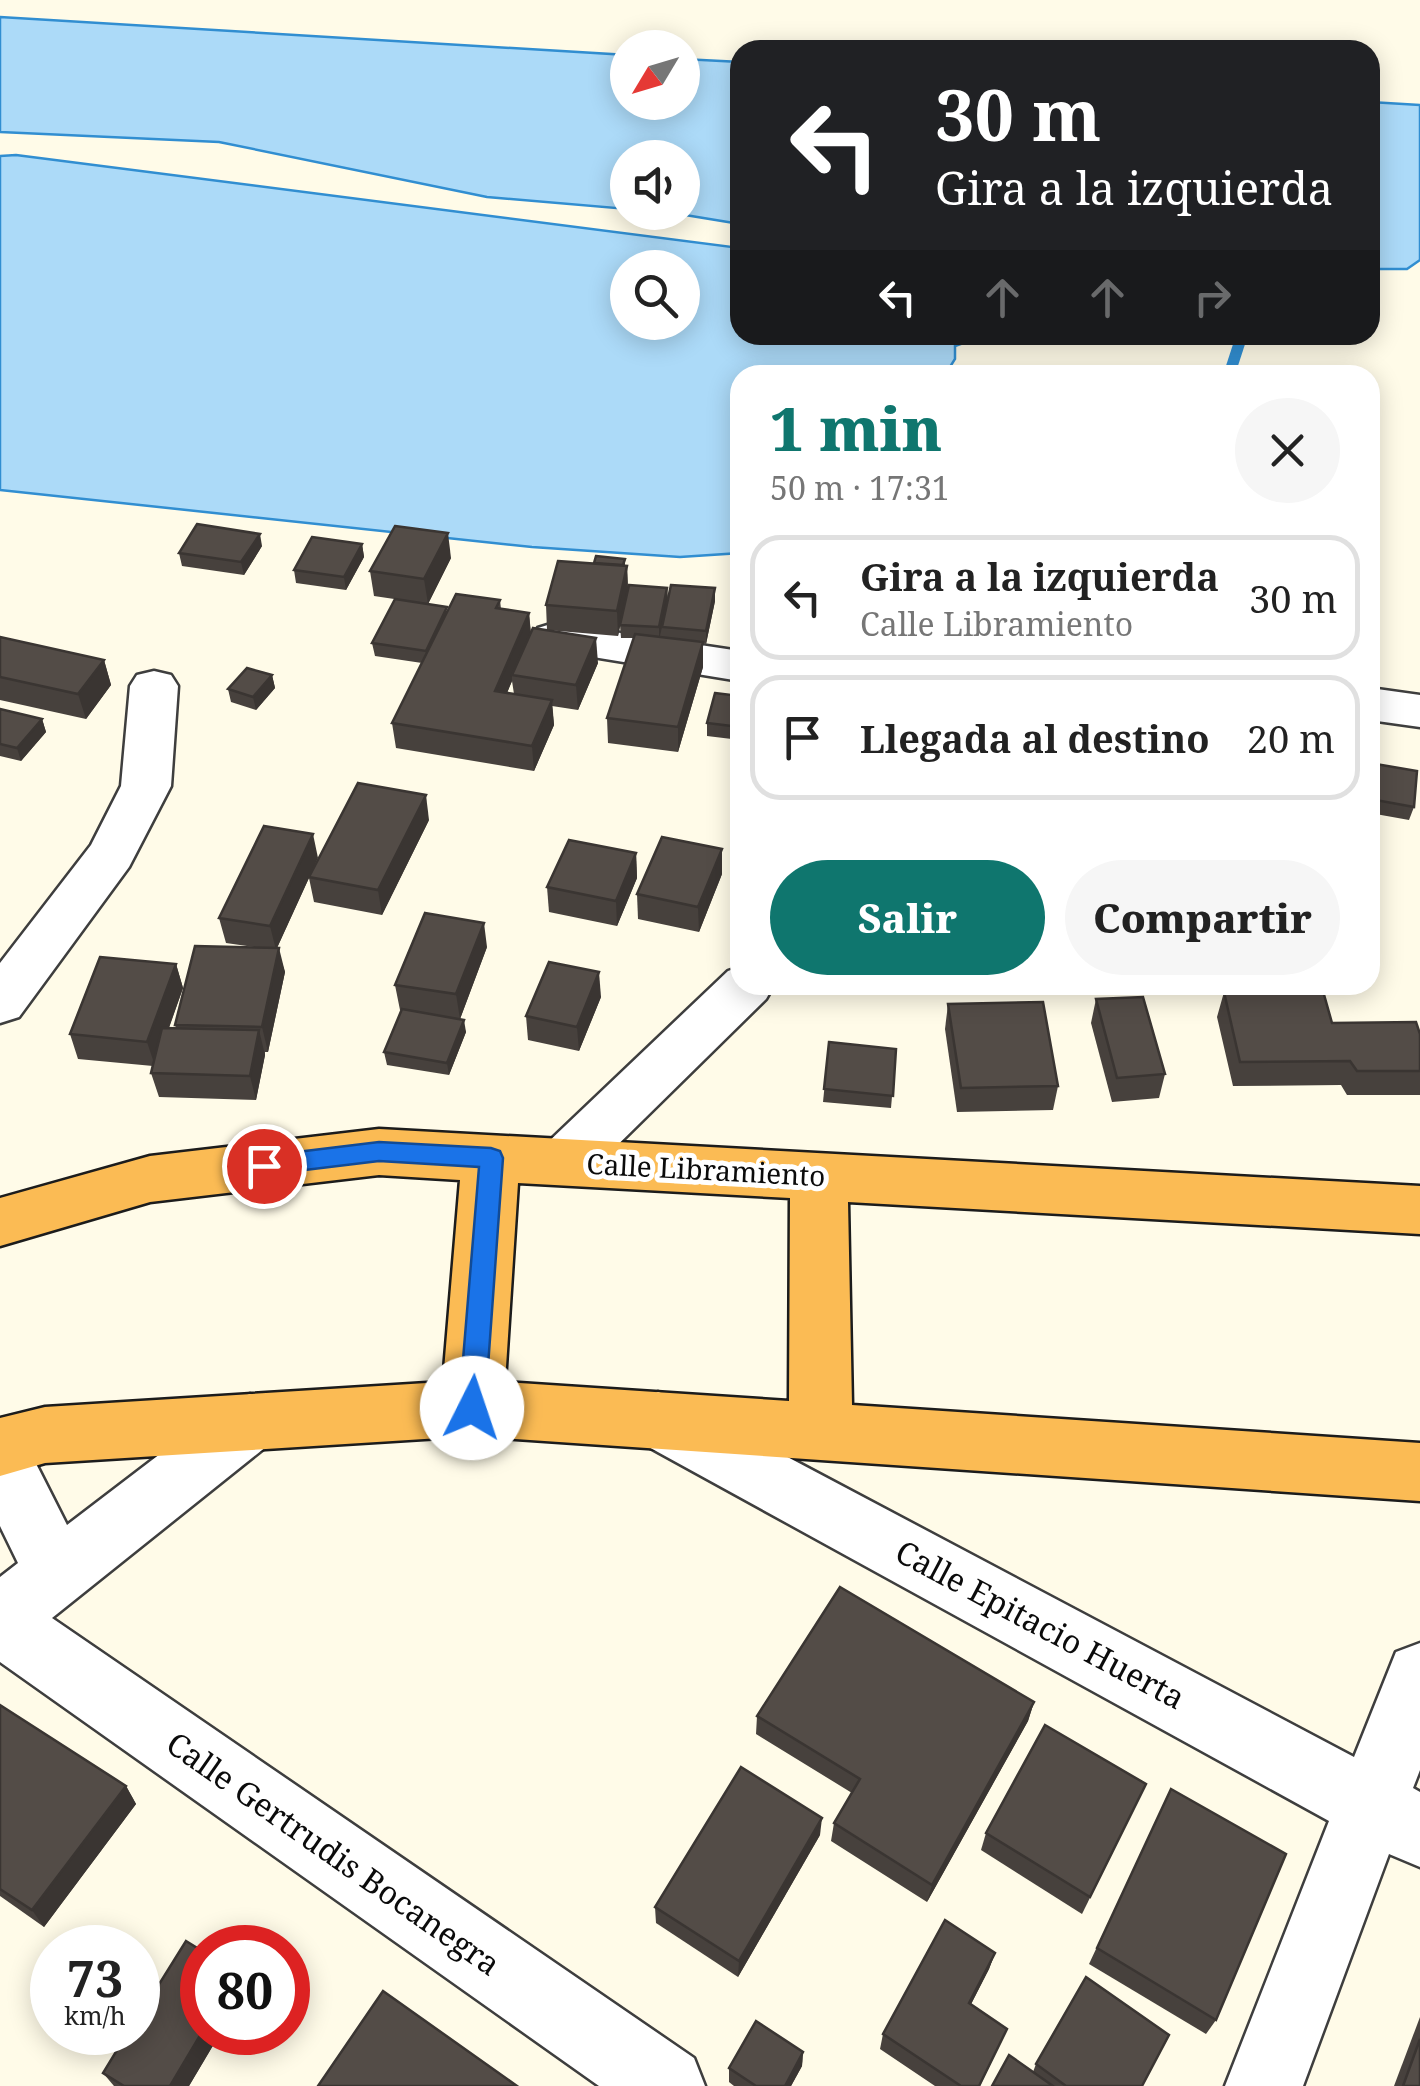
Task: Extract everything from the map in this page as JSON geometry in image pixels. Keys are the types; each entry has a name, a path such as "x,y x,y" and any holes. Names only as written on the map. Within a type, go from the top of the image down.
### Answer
{"highway":[{"name":"Calle Libramiento","path":"0,1222 150,1179 379,1152 1420,1210"},
{"path":"472,1408 491,1158"},
{"path":"819,1176 821,1431"},
{"path":"0,1446 45,1435 472,1408 1420,1472"}],"street":[{"path":"554,638 730,664"},
{"path":"0,1003 111,854 146,786 154,686"},
{"path":"1380,705 1420,711"},
{"path":"564,1162 736,995"},
{"name":"Calle Epitacio Huerta","path":"658,1420 1396,1817"},
{"path":"0,1620 250,1422"},
{"path":"0,1458 57,1573"},
{"name":"Calle Gertrudis Bocanegra","path":"0,1620 666,2086"},
{"path":"1264,2086 1396,1817 1420,1676"}],"water":[{"path":"0,17 610,54 610,120 700,120 700,60 730,61 730,222 700,217 700,140 610,140 610,208 487,197 219,142 0,132"},
{"path":"1380,103 1420,105 1420,260 1407,269 1380,269"},
{"path":"0,156 730,247 730,345 958,345 951,365 730,365 730,554 680,557 532,547 0,490"}],"building":[{"path":"197,524 260,534 241,562 179,553"},
{"path":"395,526 448,533 424,579 370,571"},
{"path":"312,537 362,544 344,577 294,570"},
{"path":"596,556 625,559 623,565 594,563"},
{"path":"558,561 627,566 617,611 546,605"},
{"path":"629,585 667,588 659,627 620,625"},
{"path":"671,585 715,588 706,631 662,627"},
{"path":"456,594 500,600 496,608 529,613 495,691 552,700 532,746 392,723"},
{"path":"395,599 447,607 426,651 372,643"},
{"path":"533,628 596,638 576,685 512,675"},
{"path":"635,634 703,642 678,727 607,718"},
{"path":"0,637 104,660 78,694 0,677"},
{"path":"247,668 272,675 253,697 228,689"},
{"path":"715,693 730,695 730,726 707,723"},
{"path":"0,709 42,719 17,748 0,744"},
{"path":"1380,765 1417,771 1414,807 1380,801"},
{"path":"358,783 426,795 378,890 309,877"},
{"path":"264,826 313,834 270,926 219,918"},
{"path":"662,837 722,849 698,907 637,894"},
{"path":"569,840 636,853 616,901 547,887"},
{"path":"425,913 484,923 456,994 395,985"},
{"path":"195,946 279,948 262,1027 175,1025"},
{"path":"100,957 176,964 147,1042 70,1034"},
{"path":"549,962 599,972 577,1027 526,1016"},
{"path":"1225,995 1324,995 1332,1023 1416,1022 1420,1034 1420,1071 1357,1071 1350,1061 1240,1062"},
{"path":"1143,997 1165,1074 1117,1078 1096,999"},
{"path":"1043,1002 1058,1086 961,1088 948,1004"},
{"path":"402,1009 464,1020 447,1063 384,1052"},
{"path":"162,1028 259,1030 250,1076 151,1073"},
{"path":"829,1042 896,1049 893,1096 824,1089"},
{"path":"840,1587 1034,1702 932,1885 834,1823 860,1779 757,1716"},
{"path":"0,1705 126,1786 32,1910 0,1889"},
{"path":"1045,1725 1146,1784 1090,1897 986,1833"},
{"path":"741,1767 822,1818 739,1961 655,1907"},
{"path":"1171,1789 1286,1854 1216,2020 1097,1948"},
{"path":"945,1920 995,1953 969,2003 1007,2029 979,2086 961,2086 883,2034"},
{"path":"180,1951 180,2055 188,2055 170,2086 124,2086 103,2073 114,2055 160,2055 160,1983"},
{"path":"1086,1977 1169,2035 1142,2086 1066,2086 1036,2064"},
{"path":"383,1991 517,2086 318,2086"},
{"path":"756,2021 803,2052 785,2086 756,2086 729,2068"},
{"path":"1420,2039 1420,2086 1403,2086"},
{"path":"1009,2055 1053,2086 992,2086"}],"waterway":[{"path":"1232,365 1239,345"}],"route":[{"path":"264,1166 379,1152 491,1158 472,1408"}]}
